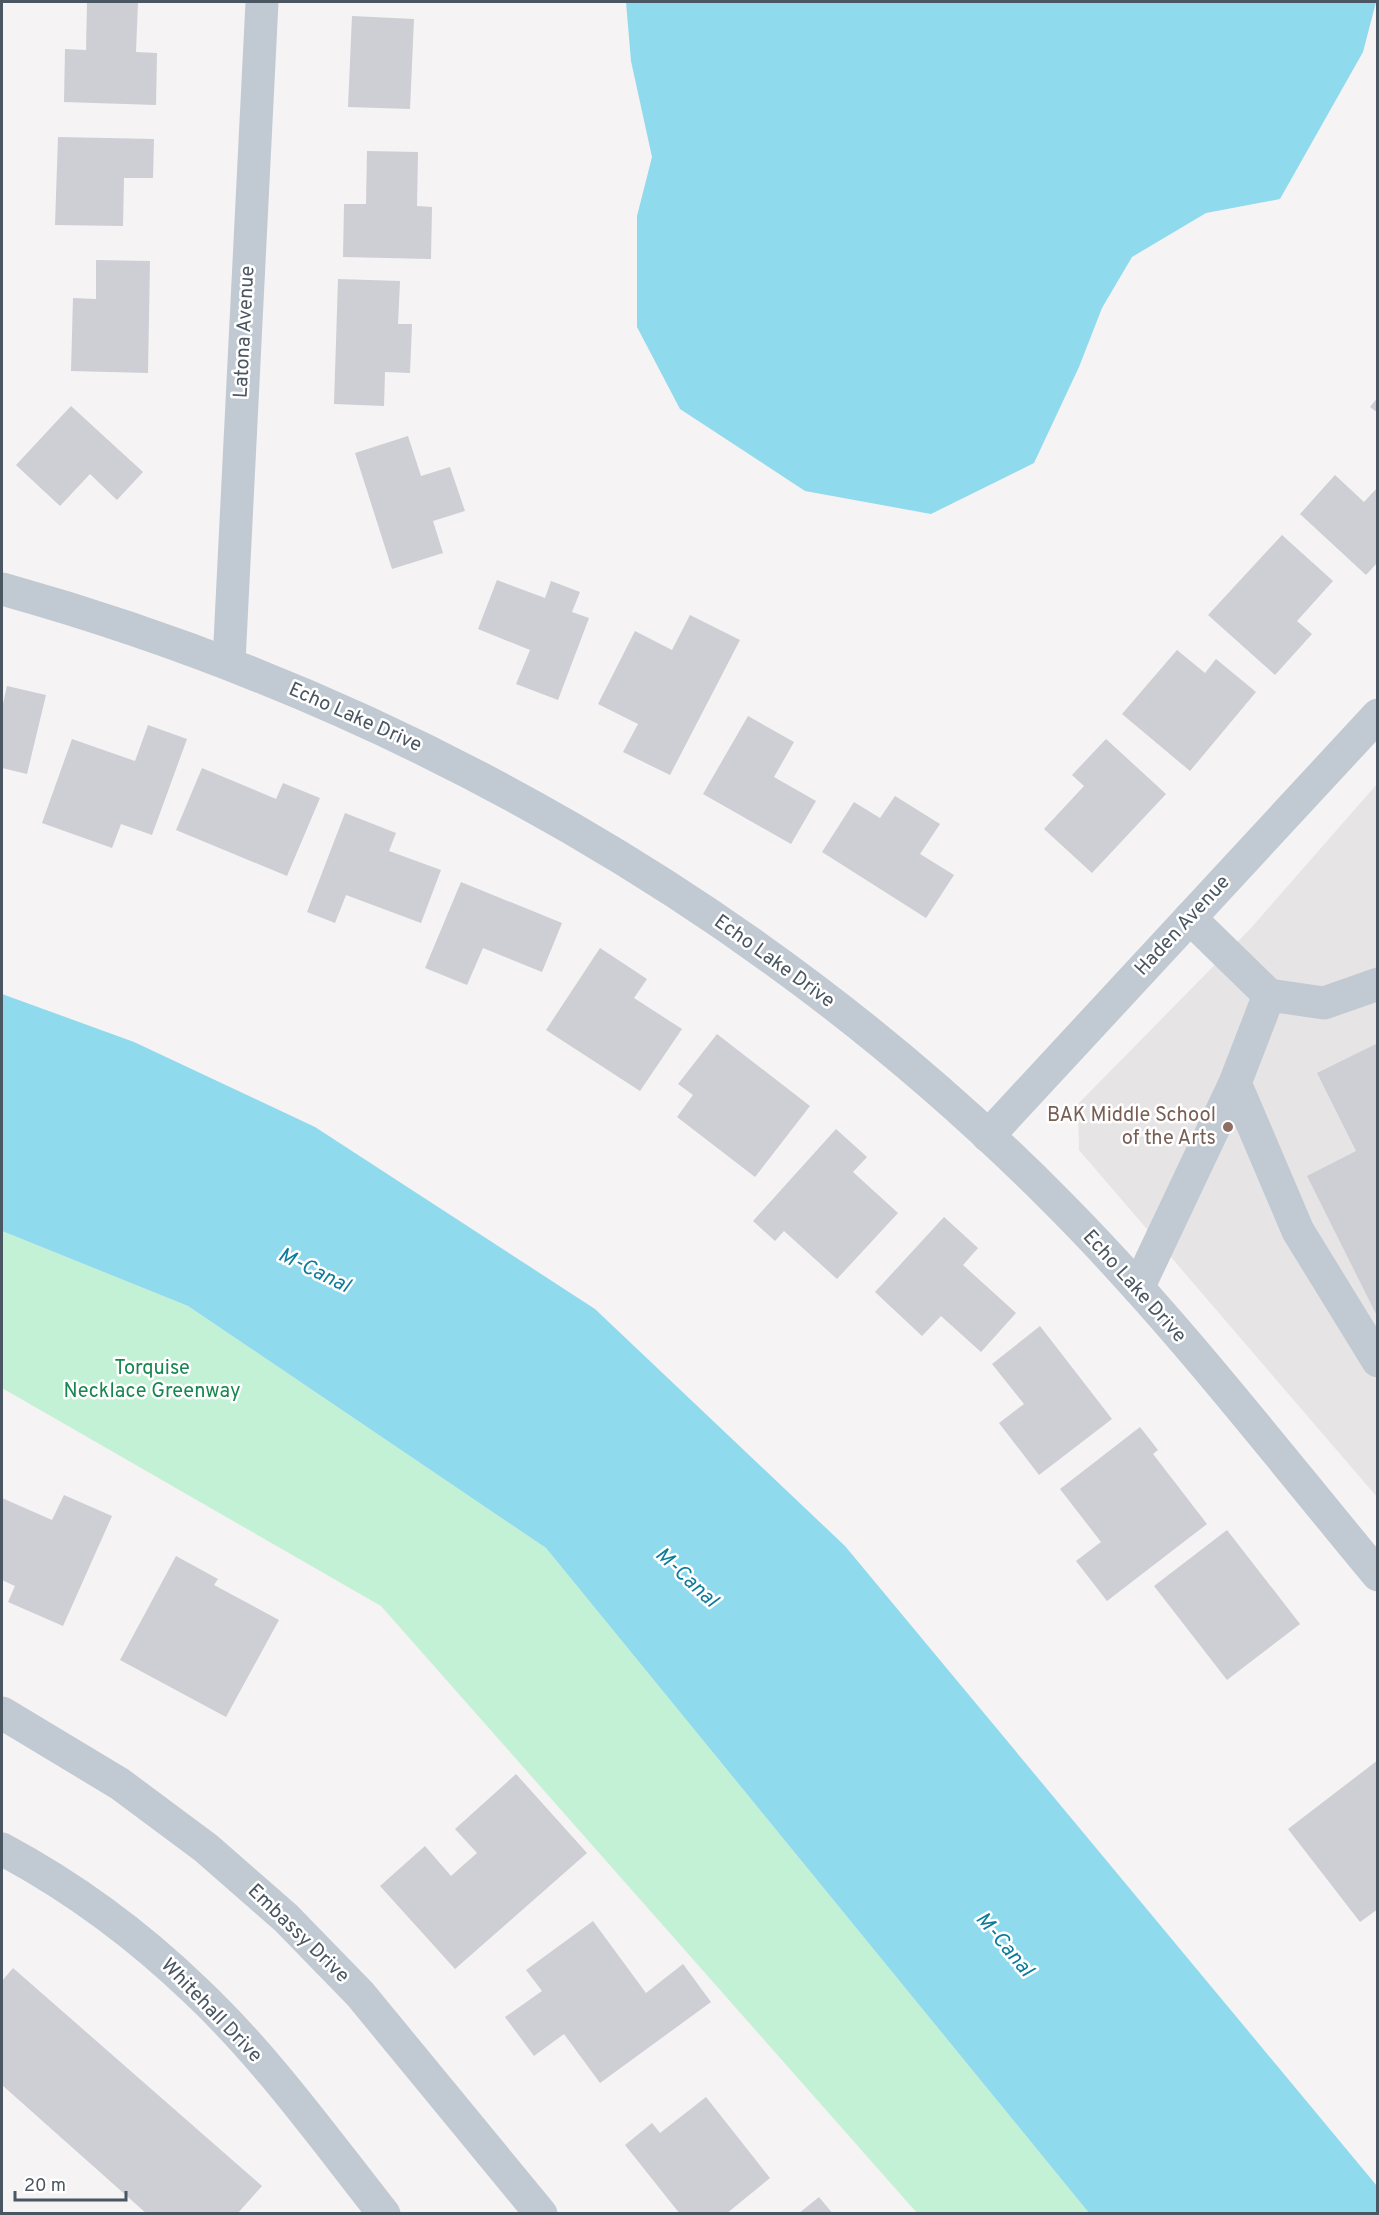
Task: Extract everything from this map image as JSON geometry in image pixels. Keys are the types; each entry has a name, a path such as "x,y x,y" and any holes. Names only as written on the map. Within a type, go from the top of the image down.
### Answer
{"street":[{"name":"Latona Avenue","path":"229,662 262,2"},
{"name":"Echo Lake Drive","path":"2,589 95,615 229,662 394,733 521,799 644,871 763,951 876,1038 988,1136 1061,1206 1138,1288 1377,1575"},
{"name":"Haden Avenue","path":"988,1136 1377,715"},
{"path":"1190,918 1269,995 1324,1004 1377,984"},
{"path":"1138,1288 1235,1083 1269,995"},
{"path":"1235,1083 1298,1231 1377,1360"},
{"name":"Embassy Drive","path":"2,1713 120,1784 206,1848 286,1918 360,1994 541,2214"},
{"name":"Whitehall Drive","path":"2,1849 39,1869 100,1910 197,1991 282,2085 384,2214"}],"shaded area":[{"name":"BAK Middle School of the Arts","path":"1377,784 1377,1497 1079,1150 1078,1104 1251,928"}],"green space":[{"name":"Torquise Necklace Greenway","path":"2,1231 188,1306 546,1548 1089,2213 917,2213 381,1606 2,1388"}],"water":[{"path":"626,2 1376,2 1363,52 1280,199 1206,213 1132,257 1102,308 1079,367 1034,463 931,514 805,491 680,409 637,327 637,216 652,157 631,61"},
{"name":"M-Canal","path":"2,994 134,1042 315,1127 595,1309 845,1546 1377,2186 1377,2213 1089,2213 546,1548 188,1306 2,1231"}],"building":[{"path":"87,2 138,2 136,52 157,53 156,105 64,102 65,49 86,50"},
{"path":"352,16 414,19 410,109 348,107"},
{"path":"58,137 154,139 153,178 124,178 123,226 55,225"},
{"path":"367,151 418,152 417,206 432,207 431,259 343,257 344,204 366,204"},
{"path":"96,260 150,261 148,373 71,371 73,298 96,299"},
{"path":"338,279 400,281 398,324 412,324 410,373 385,372 384,406 334,404"},
{"path":"1378,397 1378,413 1370,407"},
{"path":"71,406 143,472 117,500 90,474 60,506 16,465"},
{"path":"408,436 421,476 450,467 465,511 433,521 443,553 392,569 355,453"},
{"path":"1335,475 1364,502 1378,487 1378,562 1366,575 1300,514"},
{"path":"1282,535 1333,581 1297,621 1312,634 1275,675 1208,615"},
{"path":"497,580 545,598 551,581 580,592 572,612 589,618 558,700 516,684 530,650 478,629"},
{"path":"690,615 740,640 670,775 623,752 638,724 598,704 635,631 672,650"},
{"path":"1177,650 1205,673 1216,659 1256,692 1190,771 1122,714"},
{"path":"7,686 46,695 27,774 2,768 2,708"},
{"path":"748,716 794,742 774,777 816,801 791,844 703,794"},
{"path":"148,725 187,739 152,835 121,824 112,848 42,823 72,739 135,761"},
{"path":"1106,739 1166,794 1092,873 1044,829 1084,786 1072,775"},
{"path":"202,768 276,799 283,783 320,798 287,876 176,830"},
{"path":"895,796 940,824 920,854 954,875 926,918 822,852 854,802 880,818"},
{"path":"345,813 396,833 389,851 441,870 421,923 346,895 335,923 307,912"},
{"path":"461,882 562,923 542,972 483,948 467,985 425,968"},
{"path":"600,948 647,979 634,998 682,1029 640,1091 546,1030"},
{"path":"717,1034 810,1106 755,1177 677,1117 693,1095 678,1084"},
{"path":"1378,1043 1378,1318 1307,1176 1356,1151 1317,1073"},
{"path":"836,1129 867,1157 853,1172 898,1213 837,1279 784,1231 775,1241 753,1221"},
{"path":"944,1217 978,1248 963,1265 1016,1313 981,1352 941,1316 922,1336 875,1292"},
{"path":"1040,1326 1112,1419 1039,1475 999,1423 1024,1404 992,1364"},
{"path":"1140,1427 1158,1450 1153,1454 1207,1524 1107,1601 1076,1561 1101,1542 1060,1489"},
{"path":"64,1495 112,1516 63,1626 8,1602 15,1586 2,1580 2,1498 52,1520"},
{"path":"1227,1530 1300,1624 1227,1680 1154,1586"},
{"path":"176,1556 218,1579 214,1585 279,1620 226,1717 120,1660"},
{"path":"1378,1760 1378,1909 1360,1922 1288,1829"},
{"path":"516,1774 587,1853 455,1969 380,1886 425,1846 451,1876 477,1853 455,1829"},
{"path":"593,1921 646,1993 683,1964 711,2002 600,2083 564,2034 534,2056 505,2017 542,1991 526,1970"},
{"path":"13,1968 262,2186 237,2214 147,2214 2,2085 2,1981"},
{"path":"706,2097 770,2178 726,2214 680,2214 625,2145 652,2123 660,2133"},
{"path":"819,2197 833,2214 798,2214"}],"place":[{"name":"BAK Middle School of the Arts","path":"1228,1127"}]}
